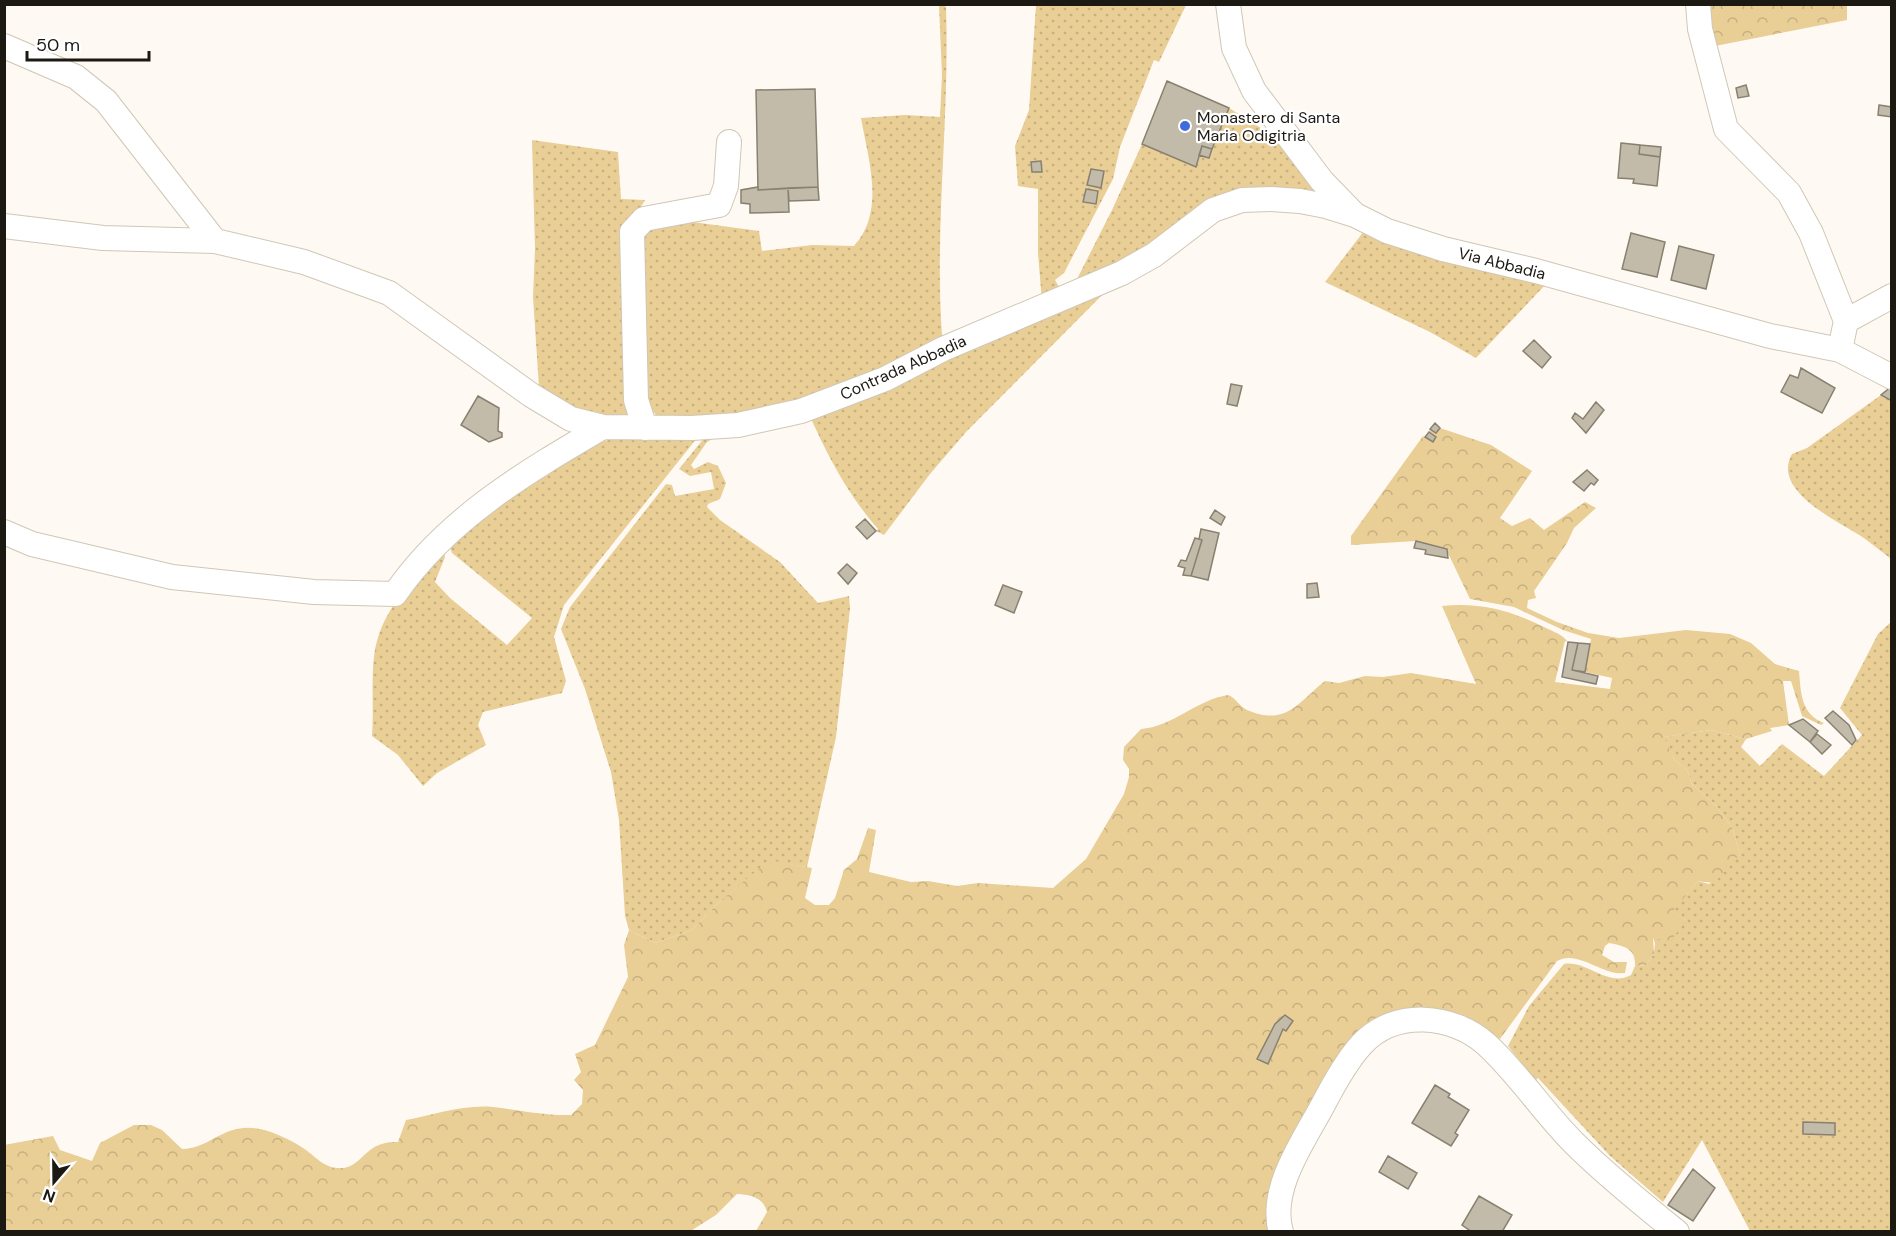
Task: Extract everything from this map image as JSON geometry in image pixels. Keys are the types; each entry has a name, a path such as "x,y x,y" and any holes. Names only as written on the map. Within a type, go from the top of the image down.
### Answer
{"street":[{"name":"Via Abbadia","path":"1228,4 1234,48 1254,92 1322,181 1356,215 1386,231 1443,249 1536,271 1770,336 1840,350 1892,377"},
{"path":"1698,4 1700,29 1726,129 1789,193 1815,243 1846,321 1840,350"},
{"path":"4,46 76,77 106,100 215,241"},
{"path":"645,428 636,400 632,232 644,219 719,205 726,186 729,142"},
{"name":"Contrada Abbadia","path":"4,226 103,238 215,241 304,262 388,293 531,395 572,419 603,427 645,428 738,424 801,411 885,379 943,349 1122,273 1154,255 1213,210 1242,200 1300,201 1356,215"},
{"path":"1846,321 1892,296"},
{"path":"4,532 32,544 172,577 314,592 394,594 412,569 446,536 514,479 603,427"},
{"path":"1281,1232 1280,1200 1290,1169 1336,1081 1363,1043 1388,1027 1422,1017 1461,1028 1485,1044 1574,1143 1677,1232"}],"green space":[{"path":"939,5 945,5 946,8 947,50 940,263 943,348 760,415 661,421 647,404 643,228 678,220 759,231 762,251 812,245 854,246 864,232 870,217 872,201 870,167 861,118 905,115 940,117 942,75"},
{"path":"1036,5 1186,5 1159,62 1154,60 1120,147 1113,179 1064,273 1055,280 1059,287 1042,302 1038,253 1038,189 1018,186 1015,146 1029,110"},
{"path":"1705,5 1847,5 1847,20 1710,47"},
{"path":"1229,108 1275,137 1315,189 1314,192 1282,190 1128,262 1075,283 1142,144 1196,167 1200,155 1209,158"},
{"path":"532,140 618,152 621,199 645,200 632,222 629,417 594,419 539,387 533,297 535,249"},
{"path":"1364,231 1549,281 1476,358 1430,332 1325,282"},
{"path":"1113,284 966,432 930,474 884,535 876,531 878,529 839,474 809,414"},
{"path":"1881,395 1891,401 1891,559 1861,536 1810,503 1798,492 1791,480 1788,467 1792,454 1807,448"},
{"path":"1440,428 1491,445 1532,471 1500,518 1512,526 1530,518 1544,530 1585,502 1596,508 1574,528 1567,543 1534,591 1536,598 1528,600 1527,608 1588,633 1619,638 1686,630 1730,634 1751,643 1775,664 1799,671 1802,695 1807,709 1816,719 1824,723 1821,725 1802,716 1791,681 1783,681 1789,725 1770,728 1772,731 1746,739 1711,730 1664,737 1674,759 1687,770 1692,784 1716,806 1732,827 1740,854 1714,883 1698,881 1672,912 1686,920 1670,942 1653,938 1654,953 1647,965 1635,966 1633,955 1628,949 1609,943 1605,946 1602,955 1614,962 1627,962 1625,973 1608,971 1573,958 1557,961 1500,1039 1473,1022 1387,1031 1323,1103 1273,1231 756,1231 767,1212 763,1203 756,1198 737,1194 716,1215 689,1232 5,1231 4,1145 53,1136 60,1150 92,1161 100,1143 134,1125 151,1125 162,1130 182,1149 201,1145 236,1129 247,1128 271,1132 303,1148 324,1164 338,1168 353,1164 377,1146 398,1142 406,1120 460,1108 482,1106 541,1114 571,1115 582,1104 583,1090 574,1080 581,1072 575,1054 595,1045 628,977 624,945 629,930 655,943 692,930 717,904 769,860 812,868 805,898 815,905 829,905 835,898 844,870 857,859 868,828 876,830 869,872 911,882 928,881 957,886 978,883 1053,888 1086,859 1124,794 1129,769 1123,760 1124,747 1141,729 1163,724 1205,702 1228,695 1247,710 1272,716 1282,714 1299,704 1325,681 1339,683 1365,676 1383,677 1411,673 1476,684 1442,606 1482,606 1519,616 1554,631 1568,642 1565,641 1555,682 1610,689 1612,678 1585,672 1591,639 1563,630 1514,607 1470,599 1446,549 1416,541 1351,545 1351,536 1423,436 1433,442 1436,437 1429,432 1430,429 1436,433"},
{"path":"621,436 697,438 564,605 554,637 566,681 562,693 483,712 478,725 486,745 437,773 423,786 398,755 372,736 374,657 377,640 390,611 409,585 443,549 445,557 435,582 450,598 507,645 532,618 452,553 449,544 509,496 552,467 574,454"},
{"path":"705,437 716,437 707,442 691,465 694,469 708,462 718,466 726,483 720,499 708,504 707,507 720,520 780,562 818,603 849,596 850,608 836,737 807,867 769,861 717,904 692,930 655,943 629,930 625,916 619,820 611,772 585,689 561,629 570,607 666,484 672,485 675,496 714,489 711,472 690,476 679,469"},
{"path":"1891,622 1891,1231 1750,1231 1702,1140 1663,1202 1610,1156 1538,1078 1535,1081 1508,1046 1529,1006 1564,964 1581,966 1614,978 1631,975 1635,966 1647,965 1654,953 1653,938 1686,920 1671,912 1698,881 1709,884 1740,854 1732,827 1716,806 1692,784 1687,770 1674,759 1663,737 1711,730 1746,739 1741,747 1760,766 1782,744 1824,776 1862,735 1840,708 1878,634"}],"building":[{"name":"Monastero di Santa Maria Odigitria","path":"1167,81 1229,108 1212,149 1202,146 1196,167 1142,144"},
{"path":"1746,85 1749,96 1738,98 1736,88"},
{"path":"815,89 818,187 758,190 756,90"},
{"path":"1879,105 1892,107 1892,117 1878,115"},
{"path":"1621,143 1640,145 1639,154 1660,157 1657,186 1633,183 1634,179 1618,178"},
{"path":"1640,145 1661,147 1660,157 1639,154"},
{"path":"1202,146 1212,149 1209,158 1199,155"},
{"path":"1041,161 1042,172 1032,172 1031,162"},
{"path":"1091,169 1104,171 1101,188 1087,185"},
{"path":"758,187 758,190 788,188 789,212 750,213 750,204 741,203 741,190"},
{"path":"818,187 819,200 789,201 788,188"},
{"path":"1086,189 1098,191 1096,204 1083,202"},
{"path":"1631,233 1665,242 1657,277 1622,269"},
{"path":"1679,246 1714,255 1706,289 1671,280"},
{"path":"1534,340 1551,357 1542,368 1523,351"},
{"path":"1801,368 1835,388 1822,413 1781,392 1790,375 1798,378"},
{"path":"1231,384 1242,386 1237,406 1227,404"},
{"path":"1892,386 1892,401 1881,395"},
{"path":"478,396 499,408 498,431 502,433 502,437 489,442 461,425"},
{"path":"1596,402 1604,410 1586,433 1572,418 1575,413 1583,419"},
{"path":"1435,423 1440,428 1436,433 1430,429"},
{"path":"1429,432 1436,437 1433,442 1425,437"},
{"path":"1587,470 1598,480 1594,485 1591,483 1584,491 1573,482"},
{"path":"1215,510 1225,517 1221,525 1210,518"},
{"path":"865,519 876,531 867,539 856,527"},
{"path":"1201,529 1219,533 1208,580 1191,576 1202,540 1199,539"},
{"path":"1195,538 1202,540 1191,576 1183,575 1185,568 1178,566 1181,560 1186,561"},
{"path":"1416,541 1447,549 1448,558 1425,554 1426,550 1414,548"},
{"path":"847,564 857,573 848,584 838,573"},
{"path":"1317,583 1319,597 1307,598 1307,584"},
{"path":"1003,585 1022,592 1014,613 995,605"},
{"path":"1568,642 1578,643 1572,670 1598,676 1596,684 1562,677"},
{"path":"1578,643 1590,644 1585,672 1572,670"},
{"path":"1833,711 1849,725 1856,740 1852,745 1825,718"},
{"path":"1803,719 1818,731 1810,742 1789,725"},
{"path":"1817,734 1831,745 1822,754 1810,742"},
{"path":"1285,1015 1293,1021 1286,1031 1283,1029 1268,1064 1257,1059 1275,1024"},
{"path":"1435,1085 1450,1094 1448,1097 1469,1110 1455,1133 1458,1135 1451,1146 1412,1123"},
{"path":"1803,1122 1835,1123 1835,1135 1803,1134"},
{"path":"1388,1156 1417,1173 1408,1189 1379,1172"},
{"path":"1693,1169 1715,1188 1693,1221 1668,1205"},
{"path":"1479,1196 1512,1215 1502,1232 1472,1232 1462,1225"}],"place":[{"name":"Monastero di Santa Maria Odigitria","path":"1185,126"}]}
